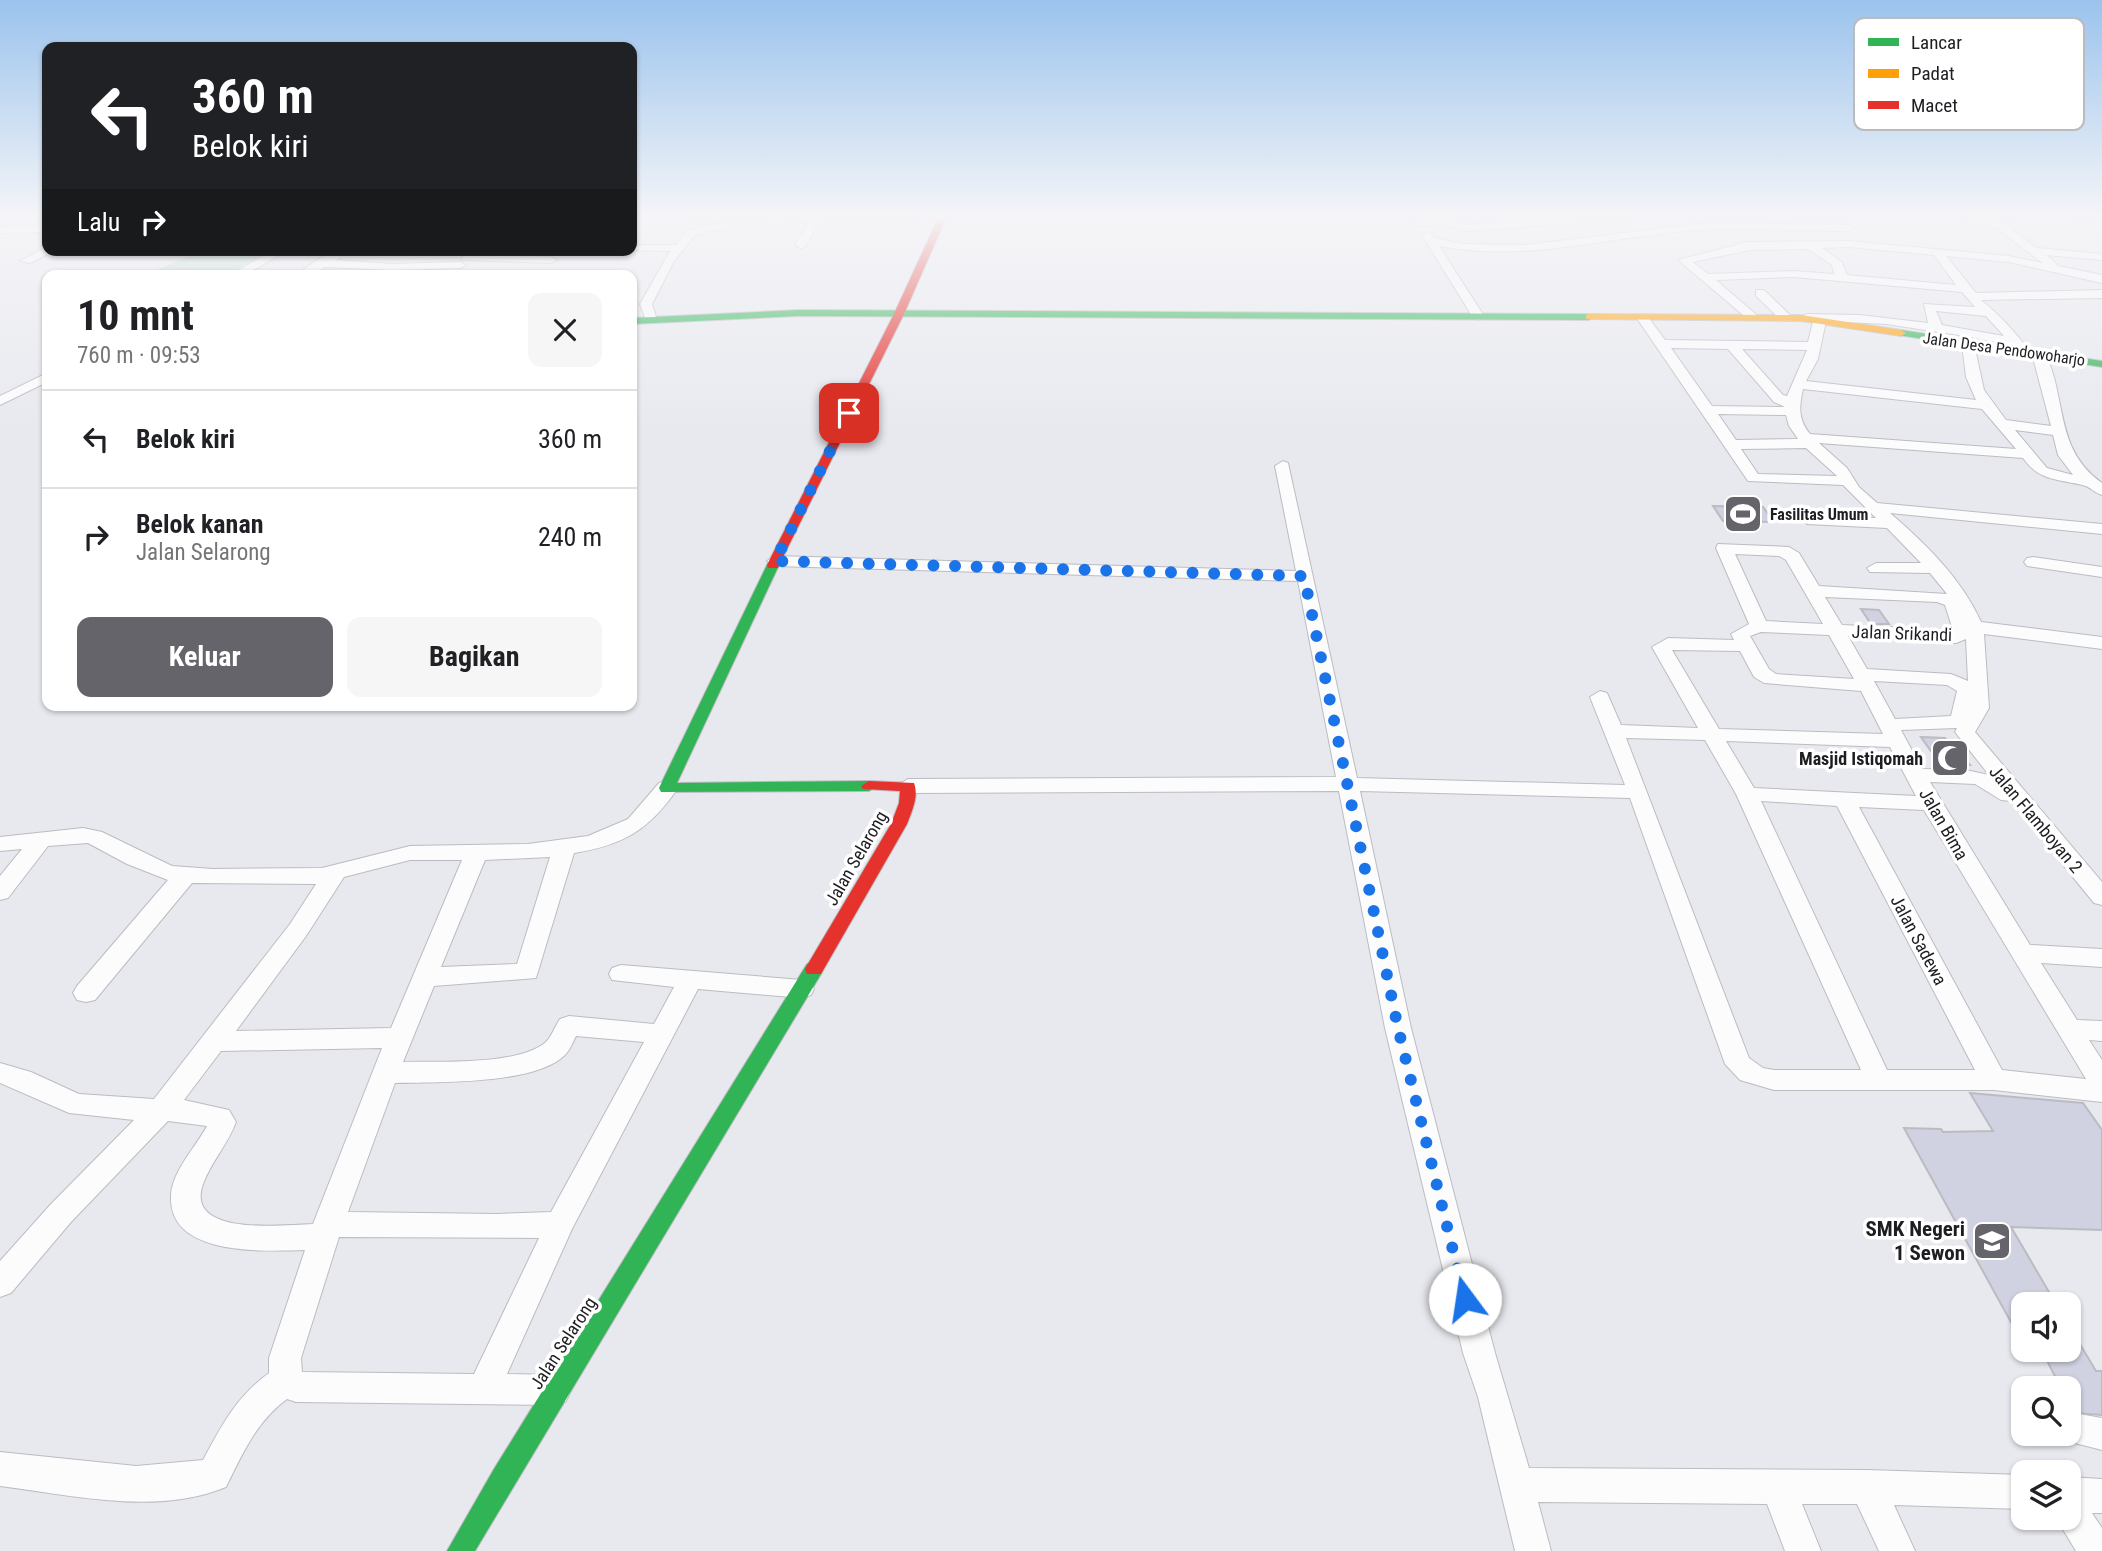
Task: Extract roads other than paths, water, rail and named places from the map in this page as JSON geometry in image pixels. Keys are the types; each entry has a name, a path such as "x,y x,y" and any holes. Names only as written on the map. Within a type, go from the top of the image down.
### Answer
{"street":[{"path":"637,307 649,312 647,288"},
{"path":"0,844 94,837 135,859 185,876 307,878 334,874 387,857 564,849 601,842 620,834 635,824 667,788 775,561 911,288"},
{"path":"1461,288 1478,316"},
{"path":"1721,288 1753,317"},
{"path":"1930,288 1969,293 2102,294"},
{"path":"1965,288 1988,312 1998,318 2026,349 2069,461 2095,485"},
{"path":"1760,293 1793,318 1855,318 1937,328 2026,349"},
{"path":"1937,328 1928,307 1988,312"},
{"name":"Jalan Desa Pendowoharjo","path":"637,318 649,312 1793,318 1968,344 2026,349 2102,364"},
{"path":"1643,317 1755,478 1848,481"},
{"path":"1792,406 1797,384 1809,366 1820,320"},
{"path":"1661,344 1815,346"},
{"path":"1968,344 1972,379 1987,405 2044,472 2095,485"},
{"path":"1732,345 1779,399 1792,406"},
{"path":"0,401 42,380"},
{"path":"1797,384 1987,405"},
{"path":"1708,410 1792,406"},
{"name":"Jalan Flamboyan 2","path":"1792,406 1796,426 1807,441 1839,467 1853,490 1893,523 1964,602 1974,627 1979,708 1965,732 2098,889"},
{"path":"2000,423 2060,432"},
{"path":"1731,445 1807,441 2029,454"},
{"path":"1283,466 1398,1028 1479,1353 1534,1551"},
{"path":"1874,507 2102,529"},
{"path":"1813,521 1893,523"},
{"name":"Jalan Bima","path":"1759,626 1726,556 1724,550 1727,547 1783,551 1793,557 1931,804 2101,1088"},
{"path":"775,561 1304,576"},
{"path":"2033,562 2102,572"},
{"path":"1876,568 1936,568"},
{"name":"Jalan Srikandi","path":"1814,591 1947,598 1953,602 1963,632 1951,637 1836,631"},
{"path":"1613,731 1891,733 1959,722 1968,698 1967,689 1951,680 1771,679 1761,673 1740,634 1759,626 1836,631"},
{"path":"1974,627 2102,643"},
{"path":"1745,646 1668,644 1661,647 1746,794 1878,1079"},
{"path":"1600,697 1639,792 1738,1064 1745,1072 1766,1079 1994,1080 2101,1088"},
{"path":"1916,775 1978,779 2003,788 2102,916"},
{"path":"908,786 1350,784 1639,792"},
{"name":"Jalan Selarong","path":"460,1551 555,1390 628,1278 900,824 907,803 908,786 667,788"},
{"path":"1746,794 1931,804"},
{"name":"Jalan Sadewa","path":"1845,800 1994,1080"},
{"path":"0,892 41,839"},
{"path":"427,977 527,972 564,849"},
{"path":"286,1380 285,1358 326,1230 385,1073 477,851"},
{"path":"0,1283 61,1213 161,1110 298,930 334,874"},
{"path":"86,993 185,876"},
{"path":"2022,953 2102,958"},
{"path":"621,974 802,989"},
{"path":"483,1390 560,1224 691,979"},
{"path":"385,1073 497,1068 529,1062 555,1049 569,1026 661,1034"},
{"path":"2066,1029 2102,1031"},
{"path":"214,1041 400,1038"},
{"path":"0,1073 18,1076 75,1105 210,1115 222,1122 190,1181 185,1198 186,1213 196,1225 210,1233 232,1236 326,1230 560,1224"},
{"path":"286,1380 296,1387 555,1390"},
{"path":"0,1469 163,1483 188,1483 214,1475 242,1420 260,1400 286,1380"},
{"path":"1516,1485 1867,1487 2011,1492"},
{"path":"1778,1487 1803,1551"},
{"path":"1867,1487 1897,1551"},
{"path":"2081,1495 2102,1496"},
{"path":"2081,1527 2096,1551"}],"place":[{"name":"Fasilitas Umum","path":"1743,514"},
{"name":"Masjid Istiqomah","path":"1950,758"},
{"name":"SMK Negeri 1 Sewon","path":"1992,1241"}]}
